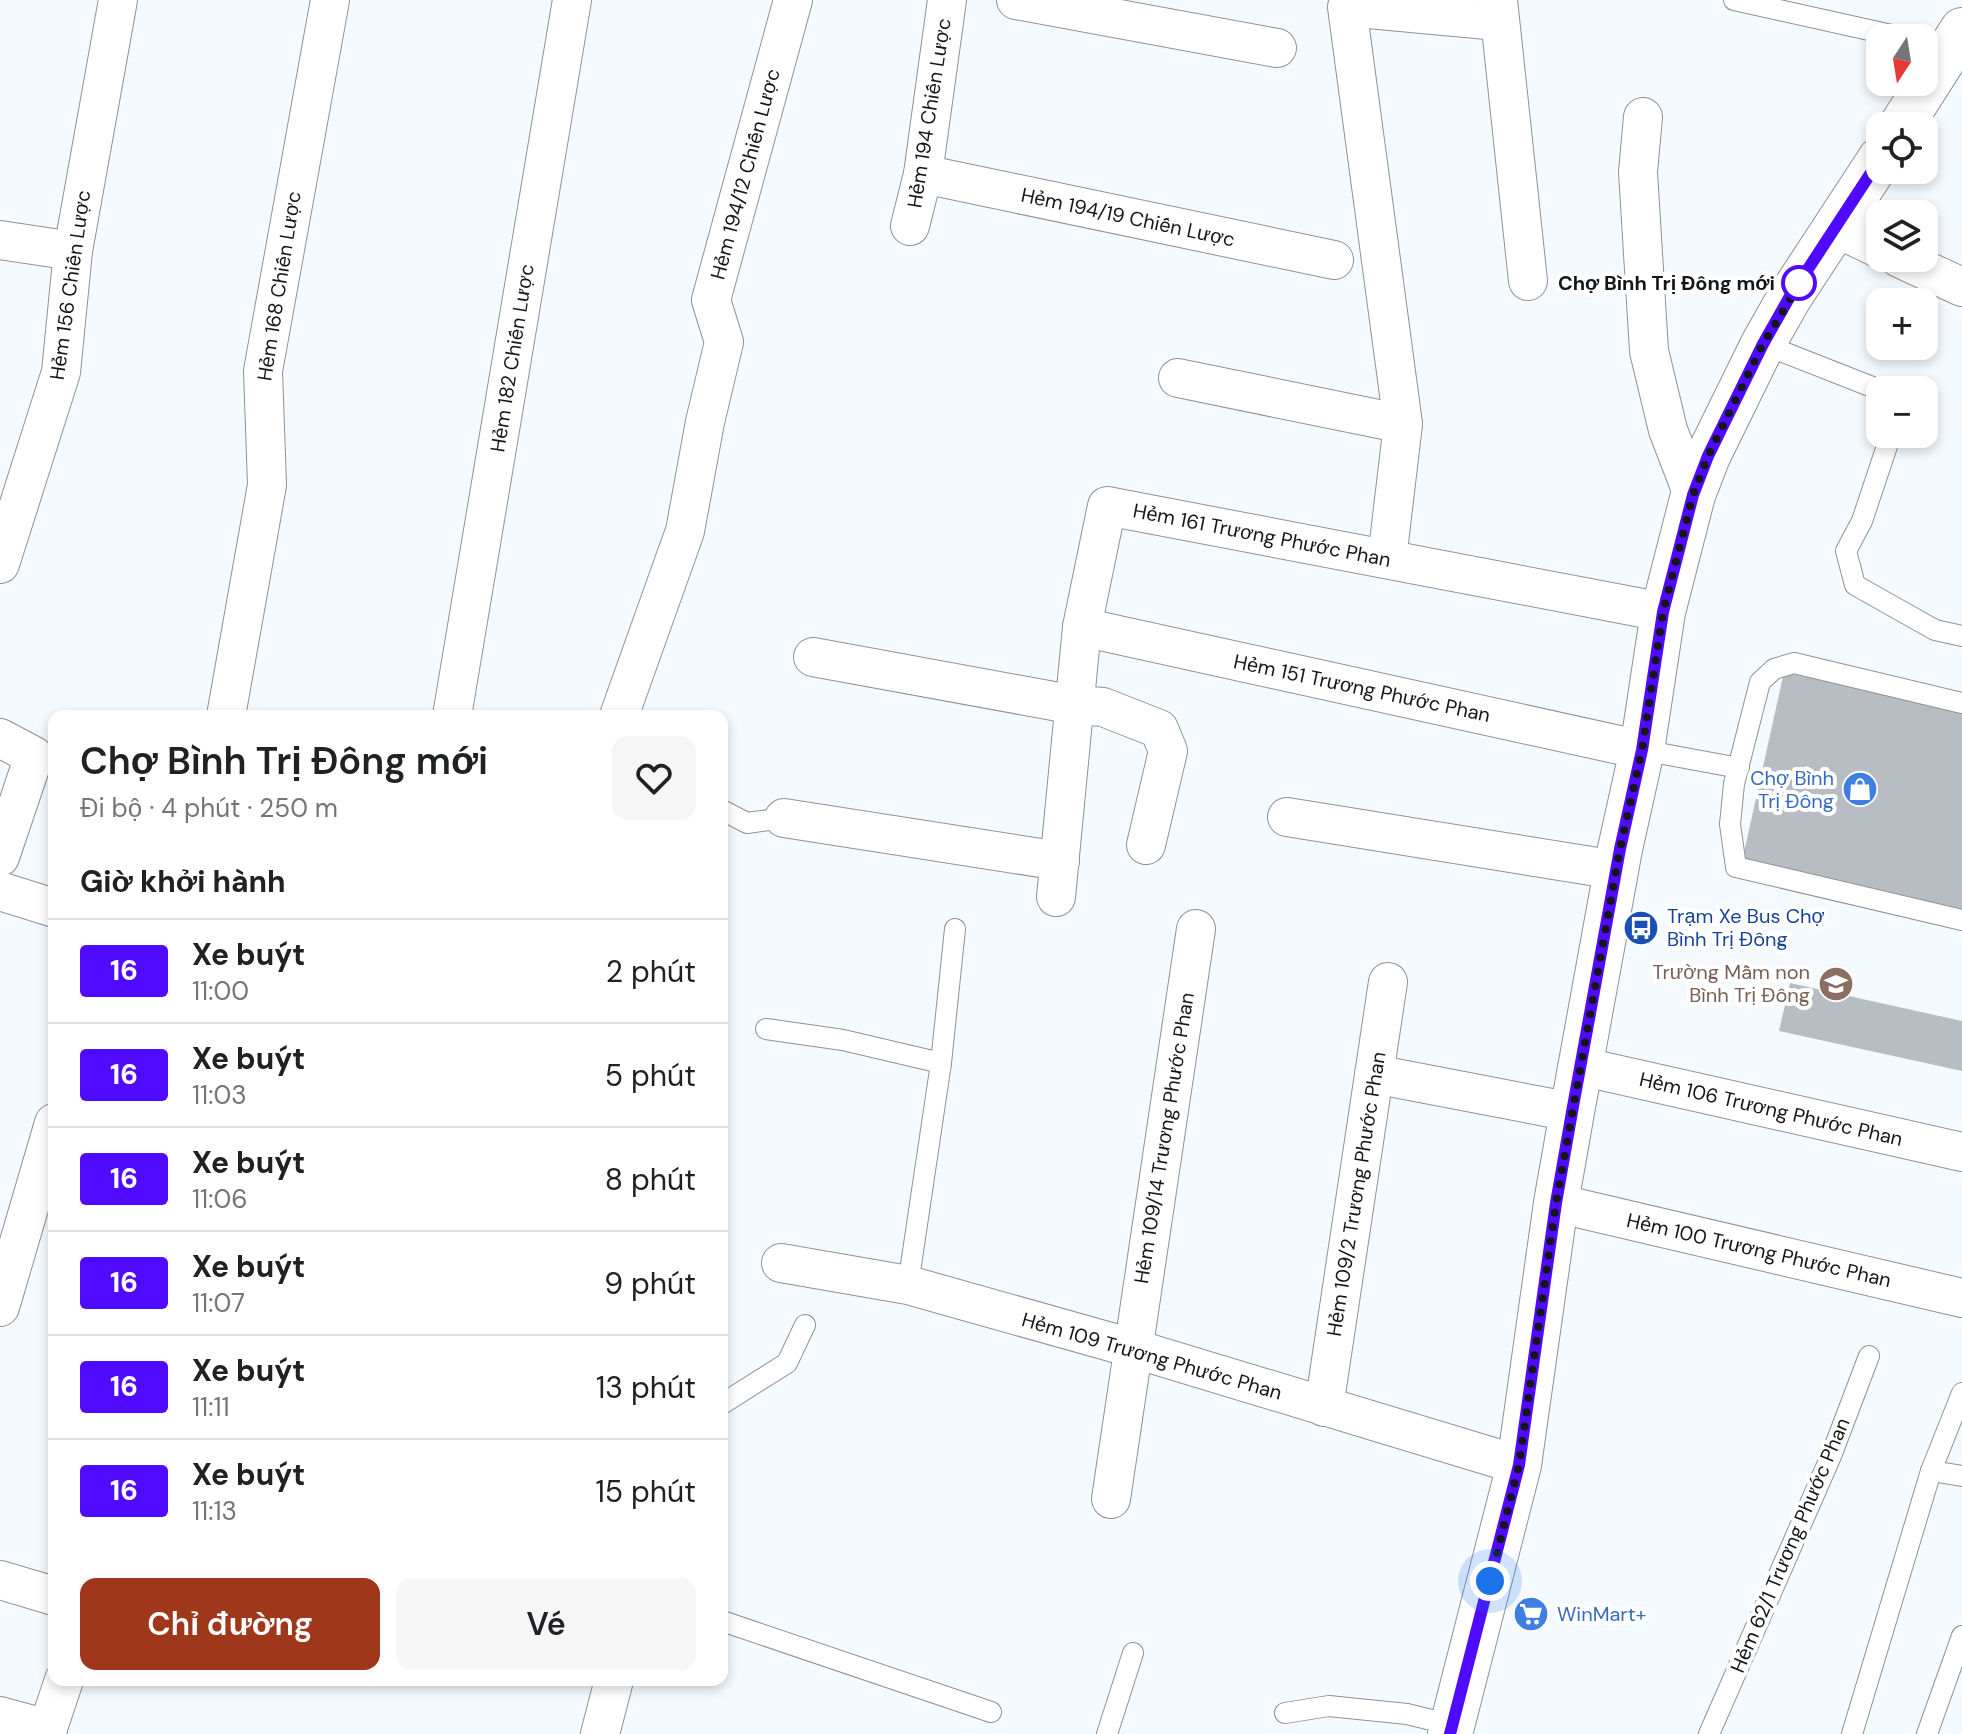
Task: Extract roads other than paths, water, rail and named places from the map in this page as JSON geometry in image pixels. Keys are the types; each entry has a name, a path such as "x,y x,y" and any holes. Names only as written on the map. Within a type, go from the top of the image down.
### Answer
{"street":[{"name":"Hẻm 156 Chiến Lược","path":"0,564 61,372 73,251 118,0"},
{"name":"Hẻm 168 Chiến Lược","path":"227,710 267,485 263,371 330,0"},
{"name":"Hẻm 182 Chiến Lược","path":"453,710 572,0"},
{"name":"Hẻm 194/12 Chiến Lược","path":"621,710 685,531 705,422 724,342 711,300 793,0"},
{"name":"Hẻm 194 Chiến Lược","path":"910,226 923,174 947,0"},
{"path":"1016,0 1277,48"},
{"path":"1387,559 1403,424 1347,7 1498,10 1528,281"},
{"path":"1908,112 1945,40"},
{"path":"1643,117 1638,172 1649,351 1668,430 1693,495"},
{"name":"Hẻm 194/19 Chiến Lược","path":"923,174 1334,260"},
{"path":"1451,1730 1519,1465 1556,1203 1580,1066 1616,870 1642,750 1663,612 1693,495 1708,456 1763,344 1789,298 1866,181"},
{"path":"1836,228 1866,242"},
{"path":"0,240 73,251"},
{"path":"1929,272 1962,287"},
{"path":"1178,378 1403,424"},
{"name":"Hẻm 161 Trương Phước Phan","path":"784,818 1058,879 1082,627 1107,506 1663,612"},
{"name":"Hẻm 151 Trương Phước Phan","path":"1082,627 1642,750"},
{"path":"813,657 1075,705 1103,707 1159,729 1168,751 1146,845"},
{"path":"0,738 34,756 12,782 0,857"},
{"path":"1287,817 1616,870"},
{"path":"0,891 48,906"},
{"name":"Hẻm 109/14 Trương Phước Phan","path":"1111,1499 1196,929"},
{"name":"Hẻm 109/2 Trương Phước Phan","path":"1324,1407 1388,982"},
{"name":"Hẻm 106 Trương Phước Phan","path":"1580,1066 1962,1152"},
{"path":"1374,1074 1572,1112"},
{"path":"0,1307 48,1143"},
{"name":"Hẻm 100 Trương Phước Phan","path":"1556,1203 1962,1298"},
{"name":"Hẻm 109 Trương Phước Phan","path":"781,1263 908,1285 1132,1348 1519,1465"},
{"path":"0,1580 48,1594"},
{"path":"0,1716 47,1731 62,1686"},
{"path":"600,1734 612,1686"}],"lane":[{"path":"1734,0 1866,29"},
{"path":"1763,344 1866,384"},
{"path":"1886,448 1862,521 1846,551 1855,585 1935,630 1962,636"},
{"path":"1962,703 1794,663 1774,669 1760,682 1734,784 1730,824 1736,867 1962,920"},
{"path":"1642,750 1739,768"},
{"path":"728,815 747,823 784,818"},
{"path":"908,1285 941,1063 955,929"},
{"path":"766,1029 843,1040 941,1063"},
{"path":"728,1400 787,1363 805,1325"},
{"name":"Hẻm 62/1 Trương Phước Phan","path":"1709,1734 1831,1456 1869,1356"},
{"path":"1852,1734 1931,1471 1962,1393"},
{"path":"1931,1471 1962,1476"},
{"path":"728,1623 991,1712"},
{"path":"1927,1734 1962,1636"},
{"path":"1107,1734 1133,1653"},
{"path":"1285,1713 1329,1706 1407,1714 1451,1730"}],"place":[{"name":"Chợ Bình Trị Đông mới","path":"1799,283"},
{"name":"Chợ Bình Trị Đông","path":"1860,789"},
{"name":"Trạm Xe Bus Chợ Bình Trị Đông","path":"1641,928"},
{"name":"Trường Mầm non Bình Trị Đông","path":"1836,984"},
{"name":"WinMart+","path":"1531,1614"}]}
